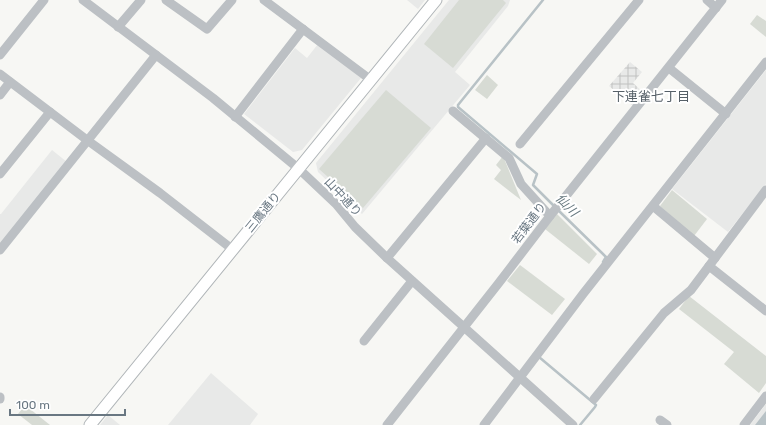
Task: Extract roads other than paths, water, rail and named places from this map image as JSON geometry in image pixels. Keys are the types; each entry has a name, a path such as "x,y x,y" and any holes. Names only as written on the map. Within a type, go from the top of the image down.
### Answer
{"main road":[{"name":"三鷹通り","path":"90,425 436,0"}],"street":[{"path":"0,55 44,0"},
{"name":"山中通り","path":"83,0 213,98 299,169 336,204 355,227 387,258 573,425"},
{"path":"118,27 141,0"},
{"path":"166,0 207,28 232,0"},
{"path":"264,0 371,80"},
{"path":"520,144 639,0"},
{"path":"707,0 716,8"},
{"name":"若葉通り","path":"387,425 554,211 722,0"},
{"path":"235,117 304,29"},
{"path":"0,250 156,55"},
{"path":"484,425 537,354 766,62"},
{"path":"669,68 726,114"},
{"path":"0,74 160,193 232,250"},
{"path":"0,95 10,82"},
{"path":"453,111 509,158 521,184 554,211"},
{"path":"0,174 50,112"},
{"path":"387,258 486,138"},
{"path":"594,399 664,313 691,290 766,190"},
{"path":"653,206 715,258"},
{"path":"708,266 766,311"},
{"path":"364,341 412,281"},
{"path":"744,425 766,396"}],"waterway":[{"name":"仙川","path":"543,0 458,105 458,107 537,174 533,185 554,206"},
{"name":"仙川","path":"558,210 606,257 603,262"},
{"name":"仙川","path":"539,357 596,405 580,425"}],"district":[{"name":"下連雀七丁目","path":"651,96"}]}
